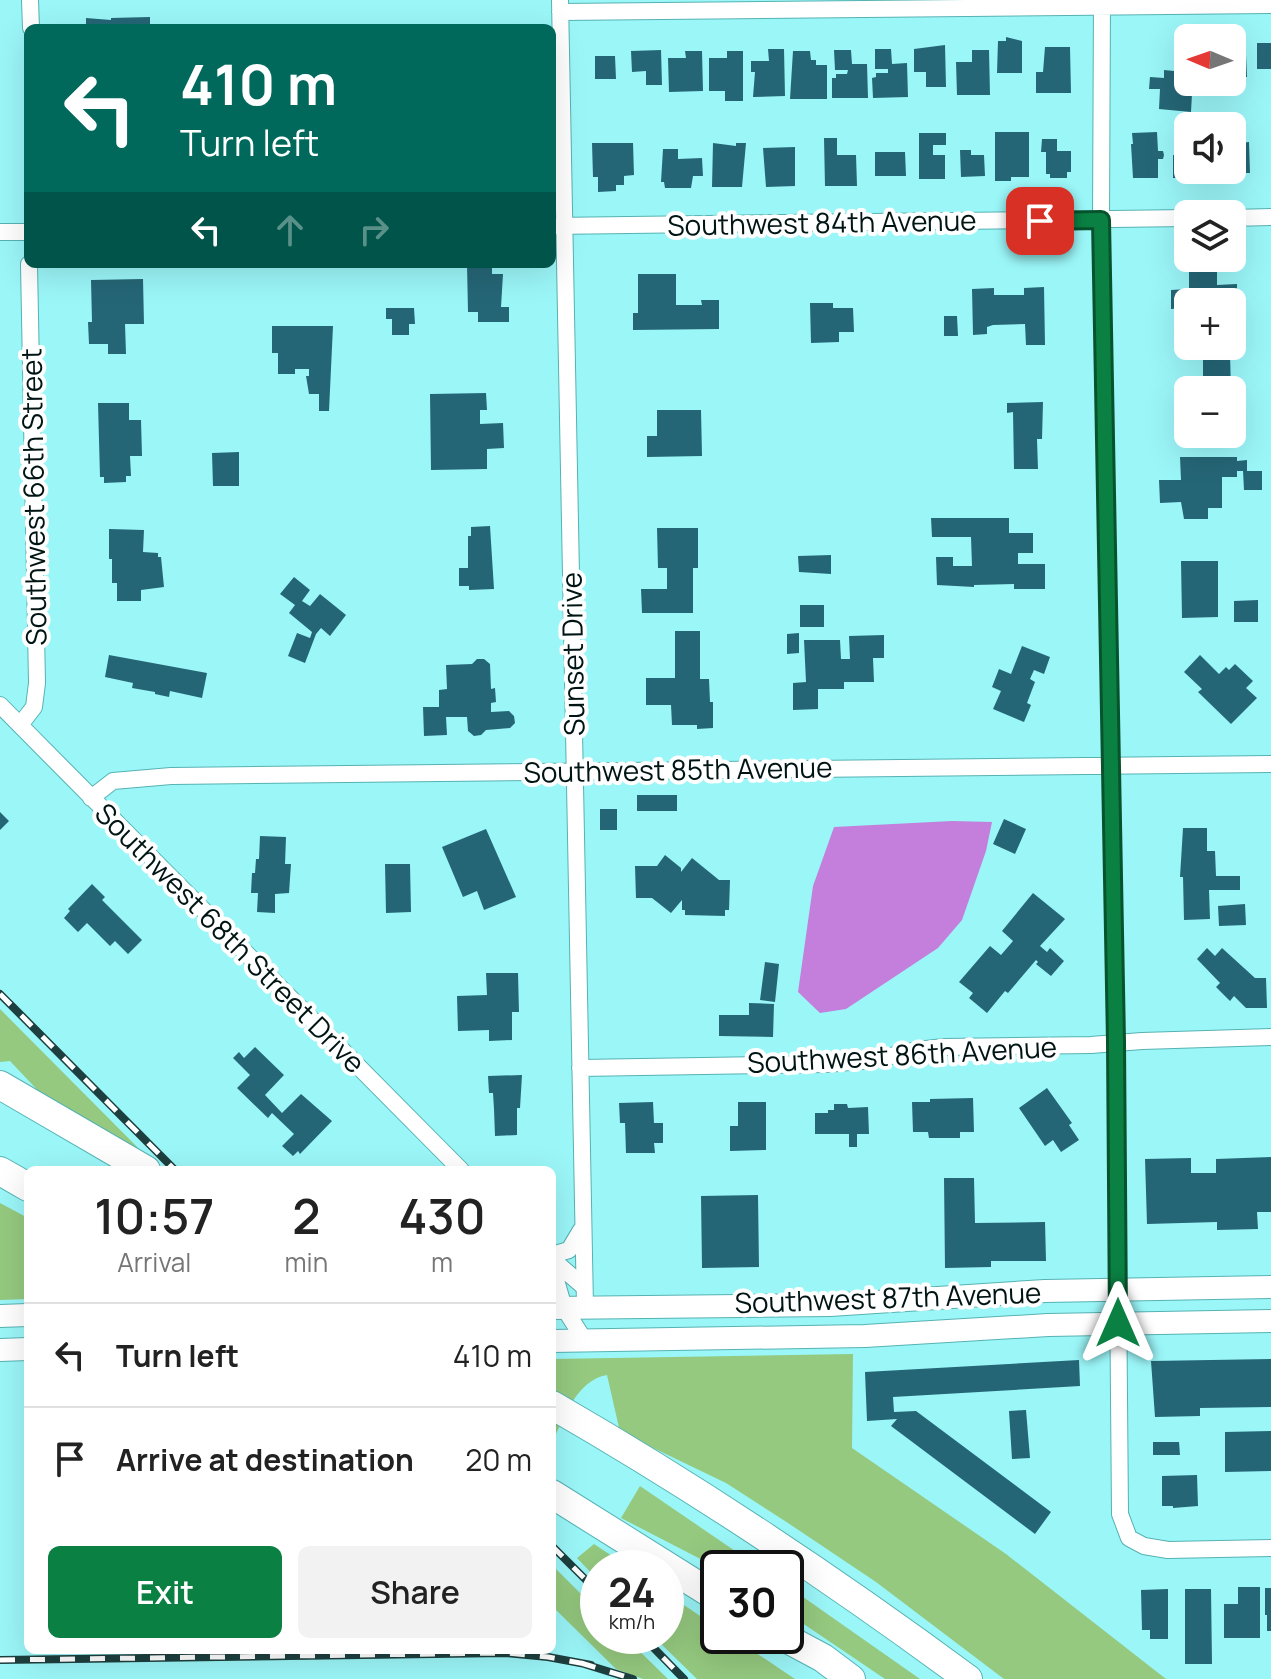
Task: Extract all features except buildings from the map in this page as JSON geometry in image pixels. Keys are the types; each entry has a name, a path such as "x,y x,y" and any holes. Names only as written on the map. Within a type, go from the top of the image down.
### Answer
{"highway":[{"path":"0,1085 139,1166"},
{"path":"0,1171 24,1185"},
{"path":"556,1407 655,1464 857,1597 968,1679"},
{"path":"556,1496 700,1586"},
{"path":"804,1648 851,1679"}],"main road":[{"name":"Southwest 87th Avenue","path":"571,1302 830,1305 1045,1291 1271,1287"},
{"path":"571,1302 585,1341"},
{"path":"830,1305 850,1328 865,1336"},
{"path":"0,1316 24,1315"},
{"name":"Southwest 87th Avenue","path":"556,1341 865,1336 1118,1323 1271,1321"},
{"path":"0,1350 24,1349"}],"street":[{"path":"30,0 31,24"},
{"path":"1102,3 1101,220 1116,1042 1119,1503 1122,1524 1129,1538 1144,1546 1168,1550 1271,1548"},
{"path":"560,6 1271,5"},
{"name":"Sunset Drive","path":"560,6 558,226 575,772 582,1229 571,1302"},
{"path":"1246,218 1271,217"},
{"name":"Southwest 84th Avenue","path":"558,226 1174,218"},
{"path":"0,232 24,232"},
{"name":"Southwest 66th Street","path":"20,725 34,707 37,683 29,268"},
{"name":"Southwest 68th Street Drive","path":"0,705 457,1166"},
{"name":"Southwest 85th Avenue","path":"91,798 113,781 157,777 1271,764"},
{"name":"Southwest 86th Avenue","path":"580,1068 826,1064 873,1060 930,1048 1271,1037"},
{"path":"556,1255 569,1250 582,1229"},
{"path":"556,1266 571,1302"},
{"path":"556,1274 571,1302"}],"green space":[{"path":"0,1009 156,1166 109,1166 10,1061 0,1062"},
{"path":"0,1203 24,1216 24,1299 0,1300"},
{"path":"853,1354 852,1448 1006,1554 1166,1679 1004,1679 876,1582 726,1483 620,1432 607,1375 596,1378 579,1392 556,1435 556,1359"},
{"path":"640,1486 734,1550 700,1550 700,1559 621,1518"},
{"path":"594,1544 603,1550 587,1550"},
{"path":"556,1569 580,1593 580,1634 556,1610"},
{"path":"804,1598 920,1679 885,1679 804,1624"},
{"path":"684,1605 700,1616 700,1654 758,1654 795,1679 697,1679 671,1654 684,1654"},
{"path":"601,1654 642,1654 668,1679 643,1679 616,1669"}],"shaded area":[{"path":"992,822 986,851 962,920 938,948 846,1009 820,1013 798,992 813,886 834,827"}],"railway":[{"path":"0,994 171,1166"},
{"path":"556,1550 580,1574"},
{"path":"0,1660 434,1654"},
{"path":"516,1654 591,1665"},
{"path":"660,1654 684,1679"},
{"path":"581,1663 633,1679"}],"route":[{"path":"1040,221 1101,220 1118,1323"}]}
